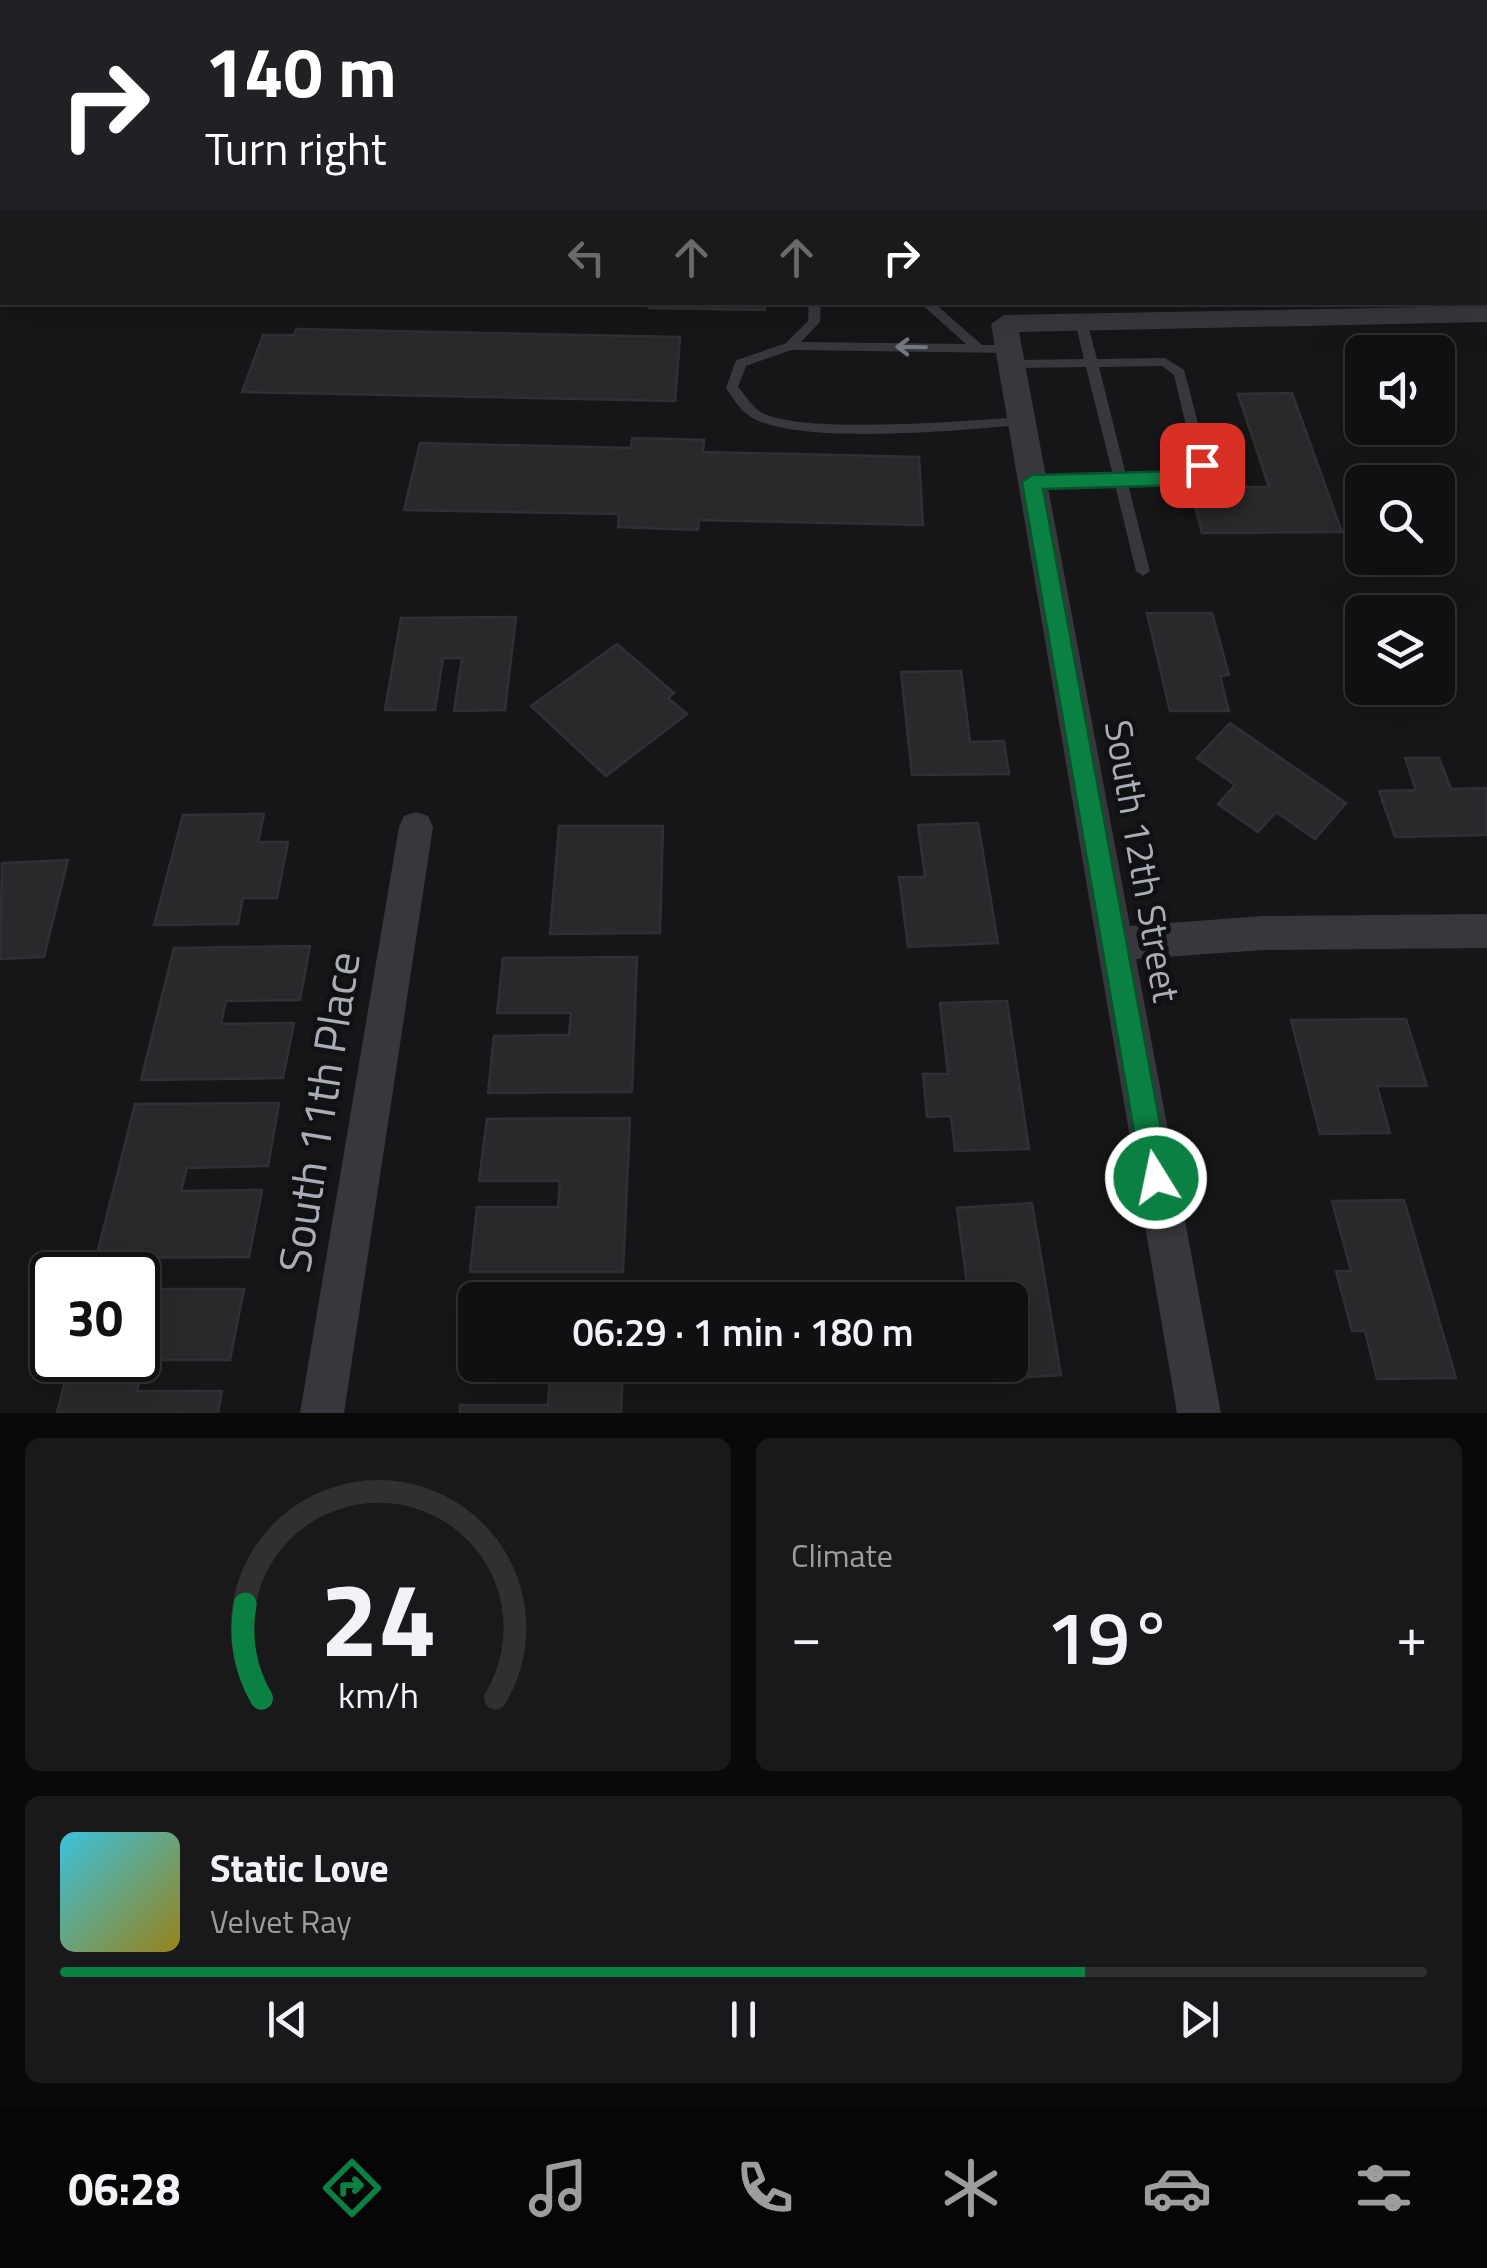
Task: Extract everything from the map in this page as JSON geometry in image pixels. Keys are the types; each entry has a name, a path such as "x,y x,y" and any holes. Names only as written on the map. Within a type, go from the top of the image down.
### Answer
{"street":[{"path":"1001,346 1081,321 1487,314"},
{"name":"South 12th Street","path":"1001,346 1021,421 1200,1413"},
{"name":"South 11th Place","path":"322,1413 416,827"},
{"path":"1113,944 1263,933 1487,931"}],"lane":[{"path":"790,346 814,322 815,305"},
{"path":"931,305 1001,346"},
{"path":"1081,321 1142,571"},
{"path":"1021,421 948,426 784,425 753,414 732,388 741,363 790,346 1001,346 1090,362 1165,362 1180,373 1202,465 1188,478 1032,482"}],"building":[{"path":"649,305 765,305 765,310"},
{"path":"296,329 680,337 675,401 242,392 263,335 294,335"},
{"path":"1292,393 1342,532 1202,533 1190,487 1269,487 1238,394"},
{"path":"632,438 704,440 703,452 919,457 923,525 699,520 698,530 618,527 619,514 404,510 420,443 631,448"},
{"path":"1147,613 1212,613 1229,675 1220,676 1229,711 1170,711"},
{"path":"516,617 505,710 454,711 462,658 443,658 435,710 385,710 401,618"},
{"path":"617,644 674,693 668,698 687,714 606,776 531,706"},
{"path":"961,671 970,742 1004,741 1009,774 912,775 901,672"},
{"path":"1230,723 1346,803 1315,839 1276,812 1258,832 1218,804 1235,785 1197,758"},
{"path":"1405,758 1439,758 1451,789 1487,788 1487,835 1395,837 1379,791 1416,790"},
{"path":"264,814 258,842 288,842 277,898 243,898 238,924 154,925 183,815"},
{"path":"978,823 998,943 908,947 899,877 925,877 918,825"},
{"path":"559,826 663,826 660,933 550,934"},
{"path":"68,860 44,957 0,959 2,863"},
{"path":"310,946 300,1000 226,1001 221,1024 294,1023 283,1078 141,1080 174,948"},
{"path":"637,957 632,1092 488,1093 494,1036 569,1035 571,1013 497,1013 503,958"},
{"path":"1007,1001 1029,1149 955,1151 951,1116 927,1117 923,1074 948,1074 940,1003"},
{"path":"1406,1019 1427,1086 1377,1086 1390,1133 1320,1134 1291,1020"},
{"path":"279,1103 268,1166 187,1168 181,1191 262,1190 249,1257 160,1258 160,1252 98,1252 135,1104"},
{"path":"630,1118 623,1272 470,1272 477,1207 558,1207 560,1181 479,1181 487,1119"},
{"path":"1404,1200 1456,1378 1377,1379 1365,1331 1352,1331 1336,1271 1351,1271 1332,1201"},
{"path":"1032,1203 1061,1375 1028,1377 1028,1282 967,1282 957,1208"},
{"path":"160,1289 244,1289 230,1360 160,1360"},
{"path":"65,1382 139,1382 137,1391 222,1391 218,1413 57,1413"},
{"path":"549,1382 622,1382 621,1413 460,1413 460,1405 548,1405"}],"route":[{"path":"1156,1178 1032,482 1188,478 1202,465"}]}
